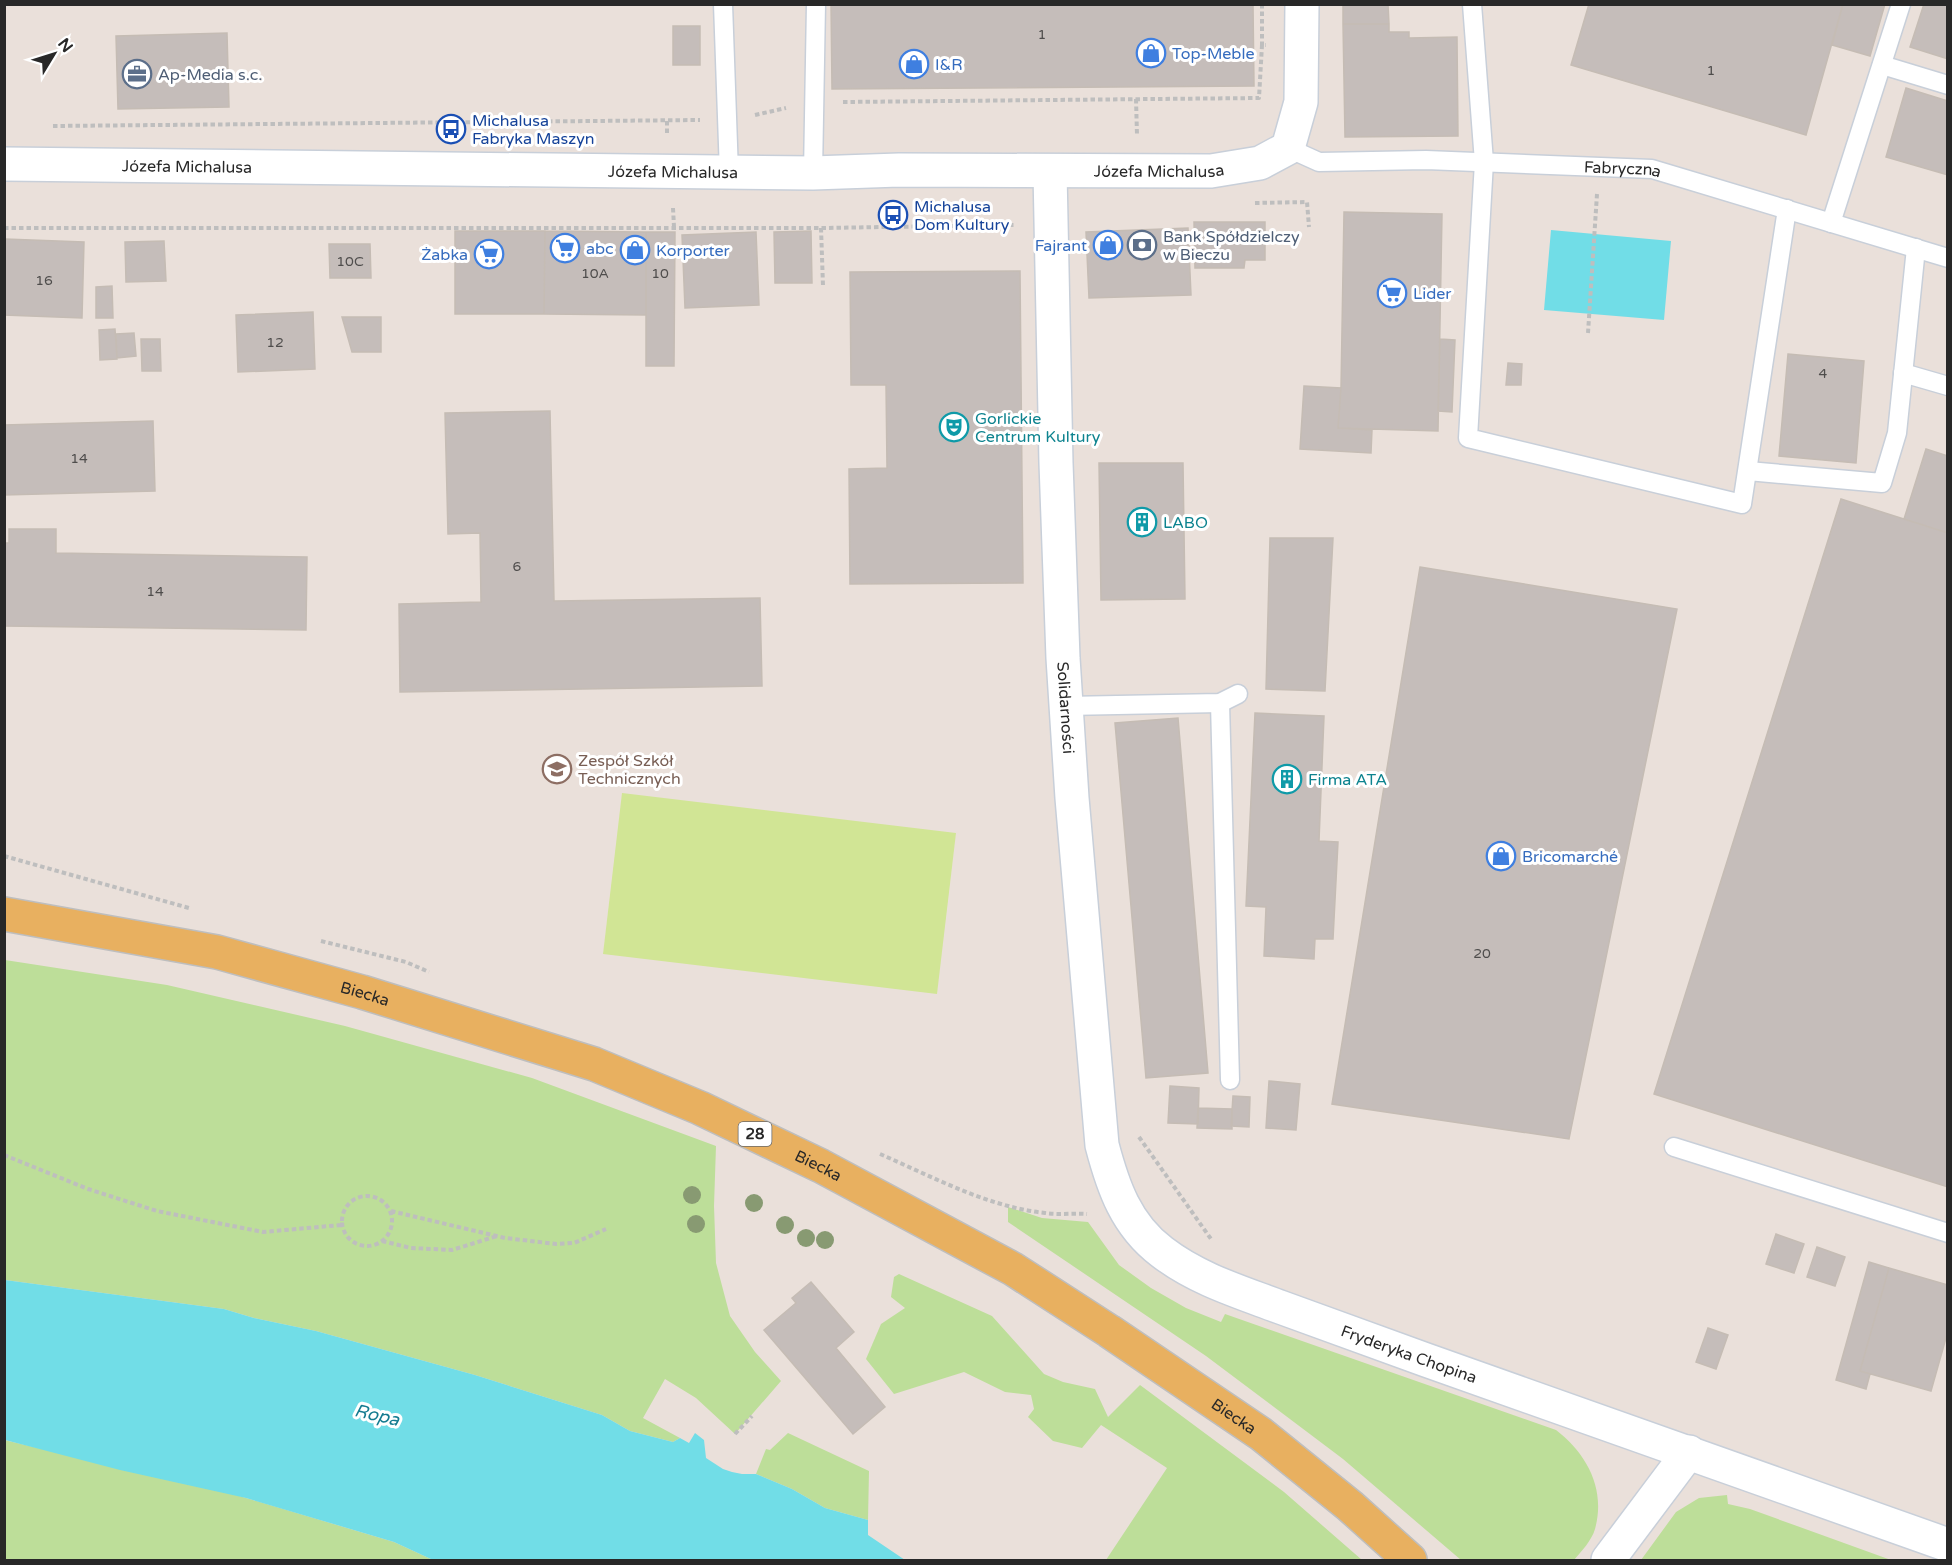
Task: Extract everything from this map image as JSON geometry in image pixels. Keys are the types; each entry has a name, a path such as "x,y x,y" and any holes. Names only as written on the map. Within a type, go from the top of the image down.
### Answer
{"main road":[{"name":"Biecka","path":"4,914 217,952 350,989 594,1064 700,1108 821,1166 1013,1269 1261,1434 1350,1506 1410,1560"}],"street":[{"path":"1288,148 1301,102 1302,4"},
{"name":"Józefa Michalusa","path":"4,164 813,174 899,170 1210,171 1260,163 1288,148"},
{"name":"Solidarności","path":"1050,172 1056,474 1066,706 1102,1145 1117,1194 1140,1233"},
{"name":"Fryderyka Chopina","path":"1140,1233 1183,1267 1226,1287 1374,1342 1947,1545"},
{"path":"1608,1560 1689,1452"}],"lane":[{"path":"723,4 729,173"},
{"path":"813,174 816,4"},
{"path":"1472,4 1484,162 1468,438 1742,504 1787,209"},
{"path":"1831,223 1901,4"},
{"path":"1882,65 1947,85"},
{"name":"Fabryczna","path":"1288,148 1318,162 1426,160 1652,169 1947,258"},
{"path":"1748,471 1882,483 1897,433 1916,248"},
{"path":"1903,373 1947,386"},
{"path":"1066,706 1220,703 1238,694"},
{"path":"1220,703 1230,1080"},
{"path":"1674,1147 1947,1233"}],"path":[{"path":"52,126 728,120 815,102 1259,98 1262,4"},
{"path":"1262,45 1274,45"},
{"path":"1136,99 1138,171"},
{"path":"1588,333 1596,211"},
{"path":"1308,212 1309,227"},
{"path":"4,228 821,228 1050,224"},
{"path":"821,228 823,286"},
{"path":"1135,1131 1214,1243"},
{"path":"4,1155 87,1189 157,1211 263,1232 341,1225"},
{"path":"391,1211 392,1228 386,1239 369,1247 352,1242 341,1225 345,1207 355,1198 368,1195 381,1200 391,1211 497,1236 556,1244 574,1243 606,1229"},
{"path":"381,1241 411,1248 452,1250 497,1236"},
{"path":"735,1434 752,1416"}],"green space":[{"path":"622,793 956,833 937,994 603,954"},
{"path":"5,960 167,985 345,1026 532,1078 716,1146 714,1206 716,1263 730,1316 755,1352 781,1381 735,1434 696,1398 665,1379 643,1418 680,1438 673,1442 630,1431 602,1415 475,1375 316,1331 224,1309 5,1280"},
{"path":"1008,1207 1042,1218 1088,1222 1119,1265 1151,1288 1186,1308 1221,1322 1225,1314 1556,1430 1585,1461 1596,1486 1598,1514 1595,1529 1586,1546 1574,1560 1461,1560 1343,1459 1206,1356 1008,1222"},
{"path":"899,1274 992,1316 1044,1374 1063,1382 1095,1389 1108,1417 1140,1385 1284,1492 1362,1560 1106,1560 1167,1468 1101,1425 1082,1448 1053,1441 1028,1417 1034,1409 1031,1395 1005,1392 964,1372 894,1394 866,1359 881,1324 905,1308 891,1297 894,1277"},
{"path":"788,1433 869,1471 868,1520 825,1508 792,1489 756,1474 766,1449 770,1450"},
{"path":"4,1440 226,1492 394,1542 433,1560 5,1560"},
{"path":"1727,1495 1728,1504 1750,1509 1891,1560 1641,1560 1676,1512 1699,1498"}],"water":[{"path":"1551,230 1671,241 1664,320 1544,310"},
{"name":"Ropa","path":"5,1280 224,1309 316,1331 475,1375 602,1415 630,1431 673,1442 680,1438 689,1443 695,1433 704,1440 706,1458 723,1469 742,1474 756,1474 792,1489 825,1508 868,1520 868,1535 905,1560 433,1560 394,1542 246,1498 120,1470 5,1440"}],"building":[{"path":"831,4 1253,4 1254,86 832,89"},
{"path":"1343,4 1388,4 1389,24 1343,24"},
{"path":"1589,4 1843,4 1806,135 1571,65"},
{"path":"1843,4 1885,4 1870,56 1832,45"},
{"path":"1924,4 1948,4 1948,59 1910,47"},
{"path":"1343,24 1389,24 1389,32 1409,32 1409,38 1457,37 1458,136 1345,137"},
{"path":"673,26 700,26 700,65 673,65"},
{"path":"227,33 229,107 118,109 116,36"},
{"path":"1906,88 1948,101 1948,175 1886,157"},
{"path":"1344,212 1442,214 1438,431 1338,428 1341,388"},
{"path":"1194,222 1265,222 1265,260 1245,260 1244,268 1195,268"},
{"path":"1188,228 1191,295 1089,298 1086,232"},
{"path":"455,231 545,231 544,314 455,314"},
{"path":"545,231 646,232 646,315 544,314"},
{"path":"811,231 812,283 775,283 774,232"},
{"path":"646,232 675,232 674,366 646,366"},
{"path":"756,232 759,305 685,308 682,235"},
{"path":"5,239 84,242 82,318 4,315"},
{"path":"164,241 166,281 126,282 125,242"},
{"path":"329,244 370,244 371,278 330,278"},
{"name":"Gorlickie Centrum Kultury","path":"1020,271 1023,583 850,584 849,469 887,468 886,385 851,385 850,272"},
{"path":"112,286 113,318 96,318 96,287"},
{"path":"313,312 315,369 238,372 236,315"},
{"path":"342,317 381,317 381,352 352,352"},
{"path":"115,329 117,359 100,360 99,330"},
{"path":"134,333 136,356 117,358 116,334"},
{"path":"141,339 160,339 161,371 142,371"},
{"path":"1440,339 1455,340 1452,412 1438,411"},
{"path":"1788,354 1864,361 1856,463 1779,456"},
{"path":"1508,363 1522,364 1521,385 1506,385"},
{"path":"1304,386 1341,388 1338,428 1372,430 1371,453 1300,449"},
{"path":"550,411 554,601 760,598 762,686 400,692 399,604 481,602 480,533 448,534 445,413"},
{"path":"153,421 155,491 4,495 4,425"},
{"path":"1926,449 1948,456 1948,533 1904,519"},
{"name":"LABO","path":"1099,463 1183,463 1185,599 1101,600"},
{"path":"1841,499 1948,533 1948,1187 1654,1094"},
{"path":"9,529 56,529 56,553 307,557 306,630 4,626 4,543 9,543"},
{"path":"1270,538 1333,538 1325,691 1266,689"},
{"path":"1420,567 1677,609 1569,1139 1332,1104"},
{"name":"Firma ATA","path":"1255,713 1324,716 1319,841 1338,842 1333,939 1315,939 1314,959 1264,956 1266,907 1246,906"},
{"path":"1178,718 1208,1073 1146,1078 1115,723"},
{"path":"1269,1081 1300,1084 1296,1130 1266,1128"},
{"path":"1170,1086 1199,1088 1198,1124 1168,1123"},
{"path":"1233,1096 1250,1097 1249,1127 1231,1126"},
{"path":"1198,1108 1232,1109 1232,1129 1197,1128"},
{"path":"1776,1234 1804,1244 1794,1273 1766,1264"},
{"path":"1817,1247 1845,1257 1835,1286 1807,1277"},
{"path":"1869,1262 1889,1268 1860,1371 1870,1374 1866,1389 1836,1380"},
{"path":"1889,1268 1948,1285 1948,1331 1931,1391 1860,1371"},
{"path":"811,1282 854,1332 836,1348 885,1407 853,1434 764,1330 796,1303 792,1298"},
{"path":"1708,1328 1728,1335 1716,1369 1696,1362"}],"place":[{"name":"Top-Meble","path":"1151,53"},
{"name":"I&R","path":"914,64"},
{"name":"Ap-Media s.c.","path":"137,74"},
{"name":"Michalusa Fabryka Maszyn","path":"451,129"},
{"name":"Michalusa Dom Kultury","path":"893,215"},
{"name":"Fajrant","path":"1108,245"},
{"name":"Bank Spółdzielczy w Bieczu","path":"1142,245"},
{"name":"abc","path":"565,248"},
{"name":"Korporter","path":"635,250"},
{"name":"Żabka","path":"489,254"},
{"name":"Lider","path":"1392,293"},
{"name":"Gorlickie Centrum Kultury","path":"954,427"},
{"name":"LABO","path":"1142,522"},
{"name":"Zespół Szkół Technicznych","path":"557,769"},
{"name":"Firma ATA","path":"1287,779"},
{"name":"Bricomarché","path":"1501,856"}]}
